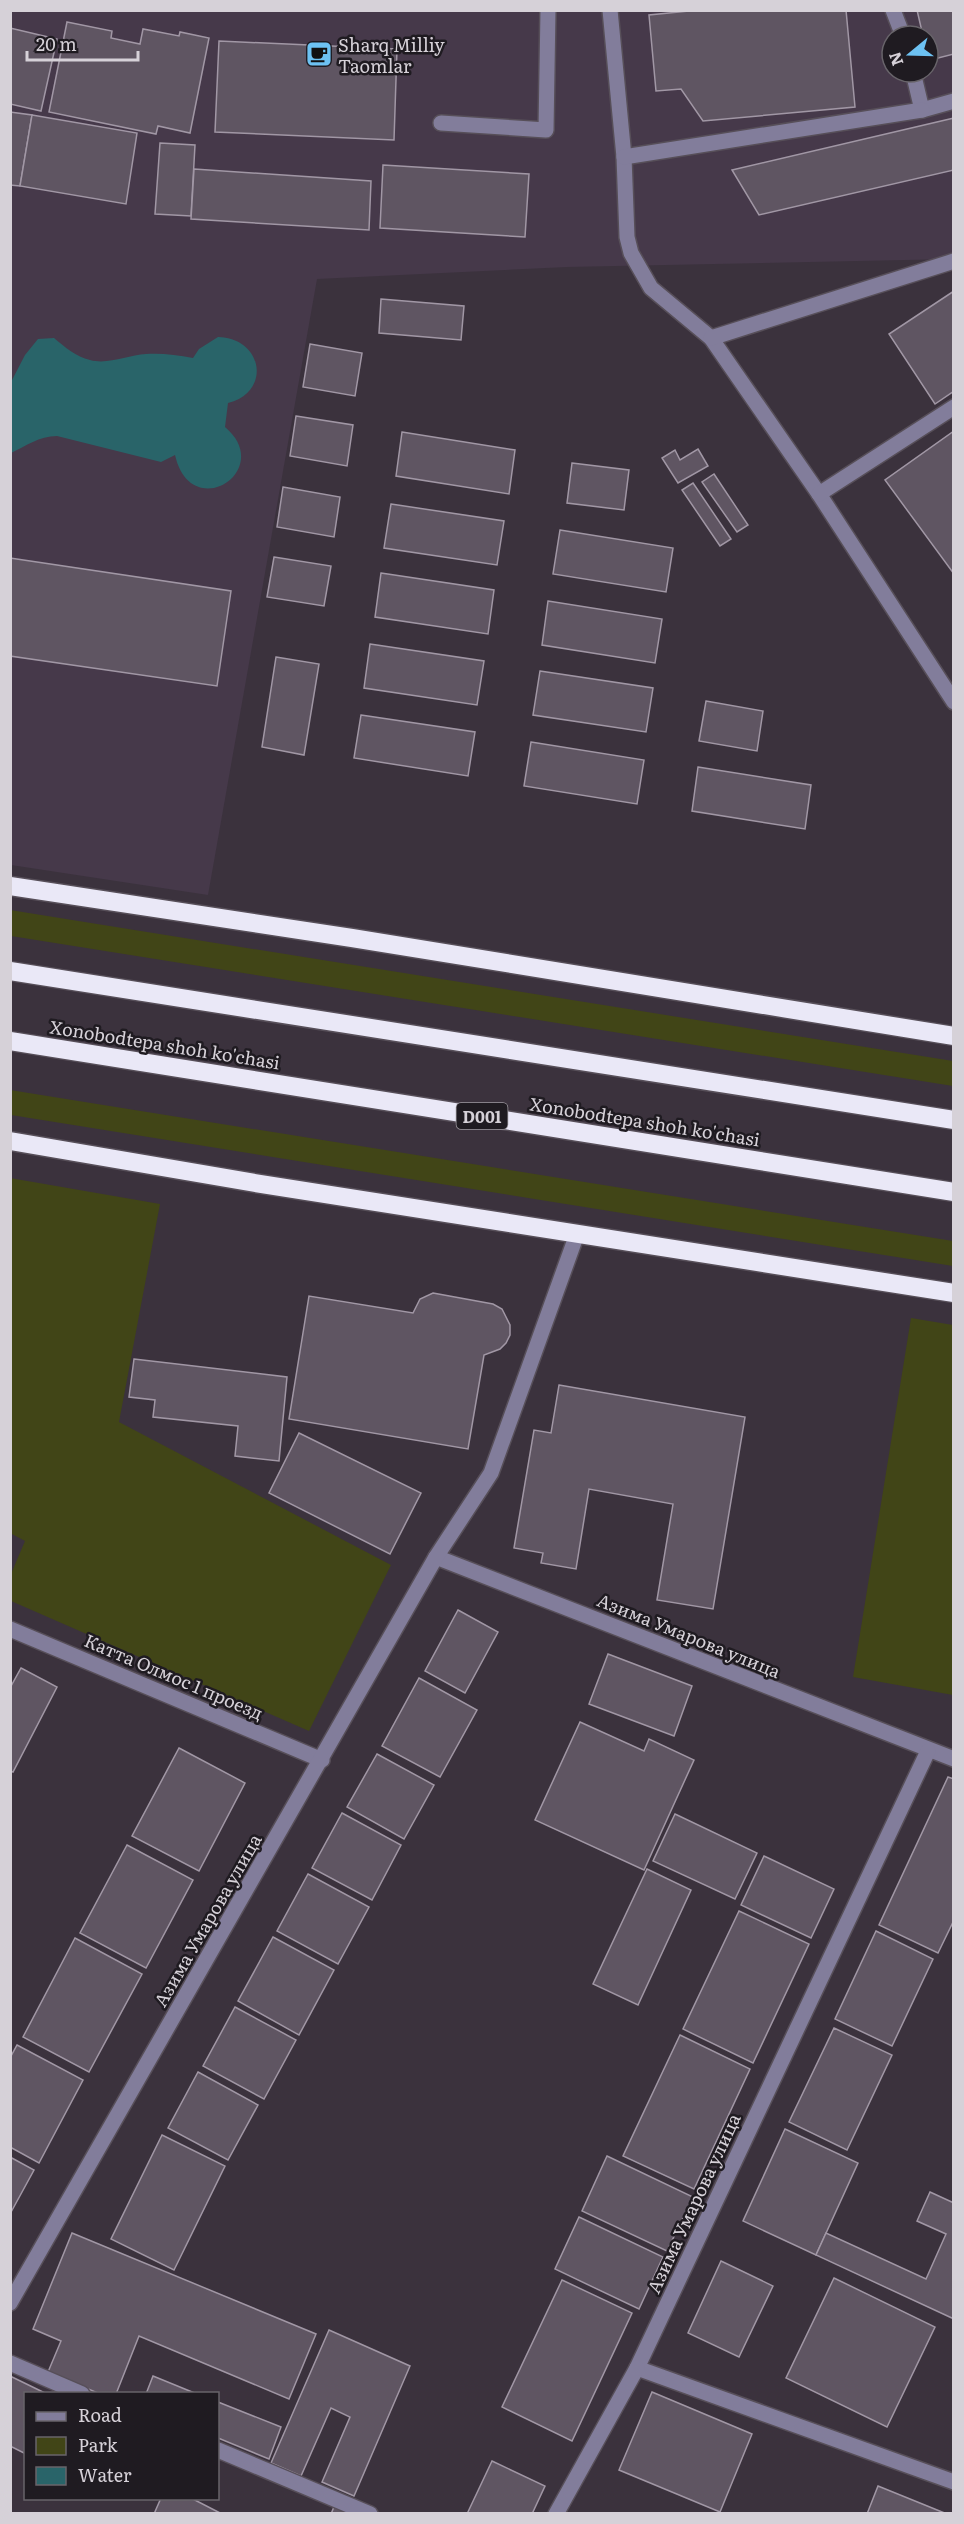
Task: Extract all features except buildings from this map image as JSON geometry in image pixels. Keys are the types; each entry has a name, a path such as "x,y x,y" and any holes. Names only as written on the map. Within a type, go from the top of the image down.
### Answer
{"highway":[{"path":"10,886 352,938 954,1036"},
{"path":"10,971 954,1120"},
{"name":"Xonobodtepa shoh ko'chasi","path":"10,1041 954,1192"},
{"path":"10,1141 954,1293"}],"street":[{"path":"441,123 546,130 548,10"},
{"path":"610,10 624,157 627,237 631,254 651,288 711,338 819,494 954,702"},
{"path":"916,84 922,110"},
{"path":"624,157 922,110 954,101"},
{"path":"711,338 954,261"},
{"path":"819,494 954,407"},
{"name":"Азима Умарова улица","path":"10,2303 436,1557 491,1473 577,1234"},
{"name":"Азима Умарова улица","path":"436,1557 928,1751 954,1759"},
{"name":"Катта Олмос 1 проезд","path":"10,1629 322,1760"},
{"name":"Азима Умарова улица","path":"556,2514 637,2368 928,1751"},
{"path":"10,2363 77,2392"},
{"path":"637,2368 954,2482"},
{"path":"219,2450 370,2514"}],"shaded area":[{"path":"10,11 953,11 953,259 567,267 317,279 208,895 11,865"}],"green space":[{"path":"10,910 953,1061 953,1086 11,936"},
{"path":"10,1090 953,1241 953,1266 11,1115"},
{"path":"10,1178 160,1204 119,1422 391,1565 309,1731 11,1601 11,1574 25,1541 10,1533"},
{"path":"911,1318 953,1325 953,1695 853,1677"}],"water":[{"path":"218,337 233,340 245,346 253,355 256,366 256,378 251,388 242,397 228,403 225,427 238,443 241,459 236,473 225,483 211,488 197,486 184,476 175,455 161,462 57,436 38,440 11,453 11,382 25,355 38,339 54,338 80,357 104,361 152,354 193,358 199,349"}],"place":[{"name":"Sharq Milliy Taomlar","path":"319,54"}]}
